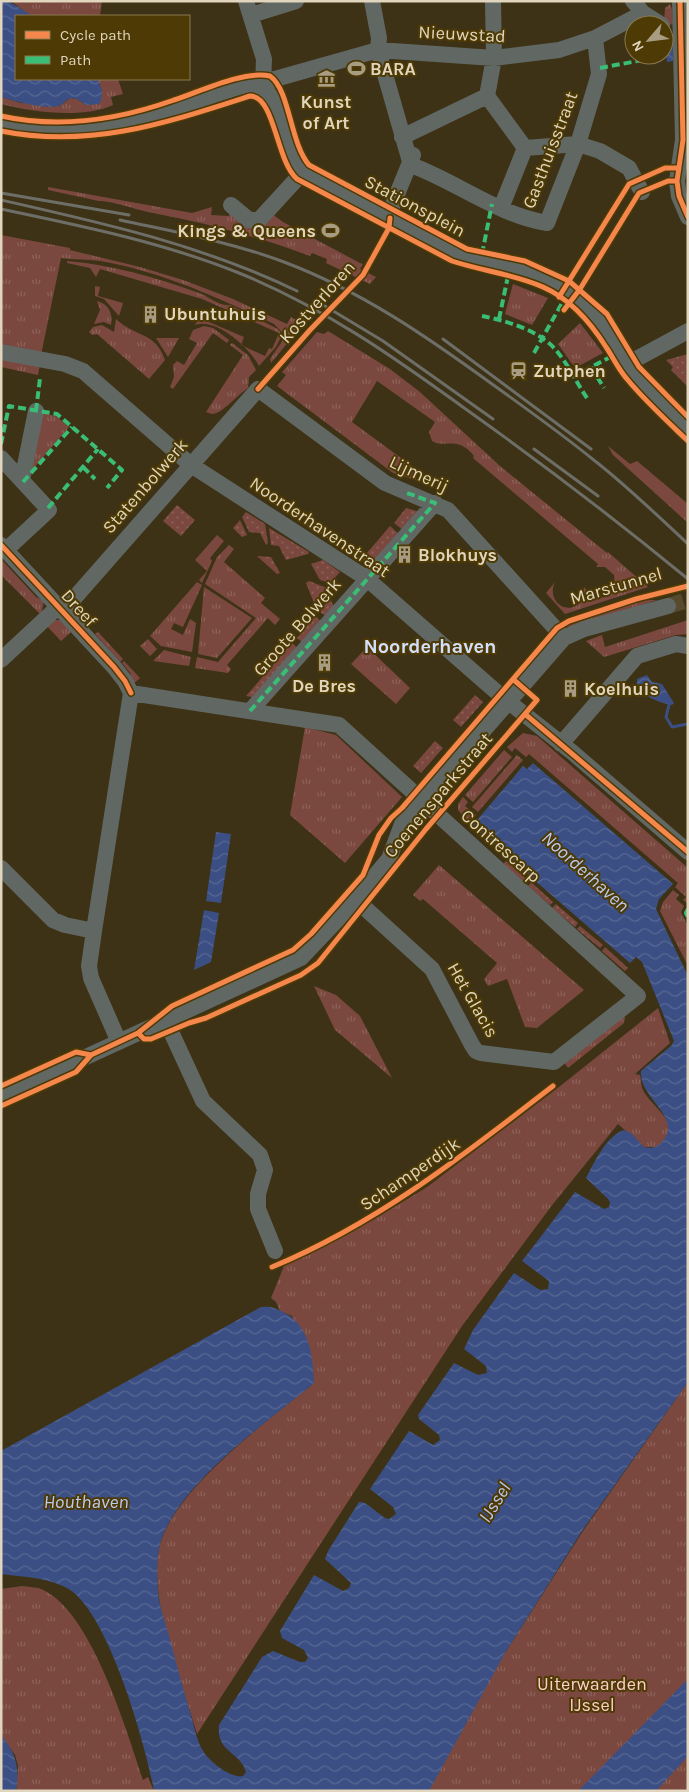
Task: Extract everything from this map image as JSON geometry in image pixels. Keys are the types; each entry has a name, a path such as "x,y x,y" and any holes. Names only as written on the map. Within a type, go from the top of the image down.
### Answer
{"street":[{"path":"231,205 249,220 259,220 300,175 291,154 273,98 263,86 264,59 249,8 296,1"},
{"path":"372,1 379,38 378,50 409,134 411,164 391,209 390,218"},
{"path":"493,1 494,58 487,96 526,148"},
{"path":"680,1 684,85 684,140 678,188 688,217"},
{"name":"Nieuwstad","path":"1,124 55,132 90,129 172,110 246,84 263,86 277,78 378,50 494,58 560,50 595,38 638,7 649,15"},
{"name":"Nieuwstad","path":"674,32 682,37"},
{"name":"Gasthuisstraat","path":"411,164 496,206 548,223 578,144 599,74 595,38"},
{"path":"409,134 487,96"},
{"path":"526,148 578,144 600,151 629,168 642,192"},
{"path":"496,206 526,148"},
{"name":"Stationsplein","path":"300,175 390,218 455,253 476,260 515,268 564,288 605,326 627,364 643,385 688,429"},
{"path":"627,364 688,331"},
{"name":"Noorderhavenstraat","path":"1,352 65,364 79,369 191,465 366,578 512,705 688,852"},
{"name":"Statenbolwerk","path":"61,608 258,389"},
{"name":"Lijmerij","path":"258,389 385,483 448,510 560,633"},
{"path":"22,480 36,410"},
{"path":"1,458 49,510 4,547"},
{"name":"Groote Bolwerk","path":"250,711 366,578 435,503"},
{"name":"Dreef","path":"4,547 125,681 131,693"},
{"name":"Marstunnel","path":"608,624 668,606"},
{"name":"Dreef","path":"1,660 61,608"},
{"name":"Coenensparkstraat","path":"512,705 560,633 608,624"},
{"name":"Coenensparkstraat","path":"1,1096 301,958 359,903 392,852 402,824 422,801 512,705 575,643 608,624"},
{"path":"560,633 560,658"},
{"path":"561,744 637,656 676,644 688,646"},
{"path":"119,1042 91,978 89,966 131,693"},
{"name":"Contrescarp","path":"131,693 339,725 638,996"},
{"path":"1,868 53,920 65,925 94,931"},
{"name":"Het Glacis","path":"359,903 432,969 472,1045 476,1051 481,1053 554,1062 638,996"},
{"path":"166,1021 203,1101 260,1155 265,1170 265,1178 258,1194 258,1209 275,1252"}],"green space":[{"path":"11,1 102,1 100,15 28,14"},
{"path":"670,4 672,15 664,15 665,8"},
{"path":"98,80 118,80 123,94 111,97 113,105 87,112 42,112 1,104 1,97 21,103 60,106 70,98 77,99 86,105 102,91"},
{"path":"48,187 192,213 212,207 211,215 229,216 230,209 237,215 272,214 283,222 363,264 360,269 376,277 370,284 326,263 327,259 312,253 310,256 232,231 110,202 48,190"},
{"path":"1,235 70,248 70,250 140,267 183,280 233,299 287,324 291,317 303,324 271,363 270,359 281,343 284,334 274,324 211,295 145,271 100,261 61,258 41,355 1,348"},
{"path":"67,261 117,269 183,287 203,294 214,301 230,305 278,329 282,335 276,347 259,366 243,346 265,356 269,348 272,349 279,333 202,299 100,269 96,277 90,268 67,263"},
{"path":"513,284 548,298 532,325 505,314"},
{"path":"95,286 100,287 98,296 123,303 119,316 104,299 95,296"},
{"path":"97,301 105,304 109,310 111,325 104,322 94,324 100,310"},
{"path":"116,319 123,325 150,339 161,351 165,360 149,379 97,334 92,335 89,332 93,327 102,325 114,332"},
{"path":"202,319 244,337 241,344 232,336 213,326 195,325 198,320"},
{"path":"580,323 603,353 575,368 558,344"},
{"path":"204,326 213,328 229,340 227,343 213,333 173,389 170,387 174,377 173,365 177,361 184,365 197,343 189,339 193,330"},
{"path":"328,331 390,369 420,392 500,466 608,552 648,587 565,614 546,593 555,582 553,595 555,600 559,605 570,608 582,601 584,587 593,598 608,597 615,587 614,575 605,567 596,567 598,564 473,458 474,456 468,450 457,444 442,444 432,441 429,432 435,422 377,381 352,422 416,469 412,475 418,481 393,473 277,386 286,375 282,372 317,332 324,334"},
{"path":"156,338 179,338 168,357"},
{"path":"232,343 248,355 256,370 249,377 248,388 225,408 212,414 206,412 243,355 230,345"},
{"path":"688,354 688,387 671,370 673,367 666,360"},
{"path":"1,356 40,364 38,375 1,367"},
{"path":"38,412 56,416 69,427 26,477"},
{"path":"608,446 630,464 637,461 688,504 688,523 613,455"},
{"path":"177,505 195,520 181,536 163,521"},
{"path":"406,508 420,512 404,531 394,523"},
{"path":"246,512 265,524 268,543 266,545 260,533 249,532 242,517"},
{"path":"240,520 247,535 242,537 233,528"},
{"path":"311,521 314,523 313,525 332,536 329,539 307,525"},
{"path":"390,526 400,535 373,567 361,560"},
{"path":"269,528 309,552 308,554 286,560 279,546 271,545"},
{"path":"217,535 224,541 210,558 212,561 202,583 199,580 207,571 195,560"},
{"path":"229,545 234,549 224,562 265,598 261,603 280,619 275,625 268,618 227,665 231,669 228,673 195,668 197,657 218,662 256,618 205,584 217,557"},
{"path":"257,556 271,557 280,573 277,574"},
{"path":"1,559 36,597 44,601 41,615 1,575"},
{"path":"323,560 340,572 330,583 320,580 311,564"},
{"path":"309,581 327,588 314,603 306,583"},
{"path":"197,582 202,585 183,627 174,623 171,629 183,635 190,619 196,623 192,652 161,646 150,636"},
{"path":"204,587 252,618 217,658 198,654"},
{"path":"330,599 336,610 328,618 319,611"},
{"path":"644,600 657,600 581,626 564,627"},
{"path":"315,616 323,623 305,645 297,638"},
{"path":"49,620 61,620 71,632 61,641 45,624"},
{"path":"688,620 688,634 676,635 604,657 586,641 602,635 605,647"},
{"path":"98,632 123,659 120,662 95,634"},
{"path":"148,639 157,649 150,656 140,646"},
{"path":"292,643 300,650 258,698 246,696"},
{"path":"367,647 410,688 396,704 351,664"},
{"path":"164,650 191,657 189,666 153,661"},
{"path":"124,661 140,678 132,685 129,679 131,674 122,663"},
{"path":"475,695 483,702 461,727 453,720"},
{"path":"305,727 336,735 402,797 345,863 290,815"},
{"path":"523,733 537,736 688,868 688,904 683,900 686,897 675,887 678,883 529,754 526,757 515,748 512,752 507,747"},
{"path":"435,741 443,748 421,773 413,766"},
{"path":"504,750 512,757 473,802 465,795"},
{"path":"517,755 523,760 478,812 472,807"},
{"path":"463,797 468,802 465,806 476,815 469,823 458,810 458,804"},
{"path":"506,861 528,880 525,884 503,864"},
{"path":"439,865 584,990 537,1028 525,1027 507,979 488,986 484,979 497,963 423,899 420,901 413,895"},
{"path":"531,882 553,902 550,905 528,886"},
{"path":"673,890 679,895 676,899 684,906 681,912 688,926 688,966 660,911 663,902"},
{"path":"556,904 578,923 575,927 552,908"},
{"path":"580,926 603,945 600,948 577,929"},
{"path":"605,947 628,968 625,971 602,951"},
{"path":"314,986 336,995 360,1016 392,1078 335,1030"},
{"path":"658,1008 670,1043 635,1074 640,1075 642,1088 646,1095 668,1124 669,1131 665,1139 656,1147 644,1147 618,1124 553,1204 462,1326 197,1734 163,1621 157,1575 158,1554 165,1531 179,1508 199,1484 247,1438 314,1383 292,1316 280,1311 276,1302 271,1298 284,1266 373,1220 427,1187 559,1087"},
{"path":"625,1014 624,1023 568,1068 563,1061"},
{"name":"Uiterwaarden IJssel","path":"688,1382 688,1791 403,1791 477,1669 505,1653 583,1531"},
{"path":"22,1586 41,1589 59,1601 76,1621 105,1674 143,1780 148,1777 154,1791 16,1791 18,1766 15,1755 1,1735 1,1589"}],"water":[{"path":"1,1 6,1 33,15 15,15 15,80 98,80 102,91 99,104 86,105 77,99 70,98 56,107 31,105 1,97"},
{"path":"647,675 652,682 662,684 674,703 672,705 655,700 640,690 637,685 637,679"},
{"path":"533,763 673,884 659,899 656,909 688,976 688,1382 582,1531 505,1653 429,1791 154,1791 143,1743 122,1679 110,1648 96,1621 81,1599 65,1587 42,1579 1,1574 1,1451 261,1307 275,1308 292,1318 299,1325 311,1353 314,1383 251,1434 209,1472 174,1514 163,1535 158,1555 157,1570 161,1607 199,1742 203,1751 215,1764 233,1775 243,1776 246,1772 243,1765 221,1741 219,1725 262,1657 273,1651 300,1662 305,1662 308,1658 304,1650 282,1638 280,1631 314,1575 343,1591 349,1588 351,1583 325,1559 328,1551 359,1502 365,1503 385,1518 389,1519 396,1514 393,1507 370,1489 409,1431 433,1445 440,1440 439,1435 419,1419 418,1415 454,1363 478,1375 487,1373 486,1366 464,1349 473,1330 514,1273 540,1290 548,1289 549,1281 522,1261 575,1192 604,1209 609,1207 610,1202 608,1199 586,1178 606,1144 624,1130 631,1133 644,1147 652,1148 662,1142 667,1133 668,1124 646,1090 642,1081 641,1071 671,1046 674,1041 642,962 636,957 630,963 472,826 523,766 527,769"},
{"path":"216,832 231,834 221,903 206,901"},
{"path":"204,910 219,913 211,962 194,970"},
{"path":"688,1679 688,1756 656,1791 578,1791"},
{"path":"1,1735 16,1761 16,1791 1,1791"}],"waterway":[{"path":"669,705 666,717 672,727 688,724"}],"tunnel":[{"path":"668,606 688,600"}],"railway":[{"path":"1,193 129,215"},
{"path":"1,200 77,217 188,248 261,275 297,291"},
{"path":"1,209 121,236 181,252 239,273 300,301 357,334 440,390 579,493 688,579"},
{"path":"120,220 203,238 264,255 312,274 366,301 442,349 557,431 619,481 688,544"},
{"path":"325,306 383,341 493,419"},
{"path":"443,339 591,449"},
{"path":"534,449 598,496"}],"marked path":[{"path":"600,68 624,64"},
{"path":"482,254 492,204"},
{"path":"499,319 508,276"},
{"path":"534,353 562,303"},
{"path":"482,316 522,327 548,342 564,361 587,398"},
{"path":"573,377 612,356"},
{"path":"591,367 604,388"},
{"path":"36,411 40,378"},
{"path":"1,444 9,406 57,414 122,470 107,488"},
{"path":"23,482 72,427"},
{"path":"48,508 98,449"},
{"path":"83,467 95,479"},
{"path":"250,711 435,503 407,493"},
{"path":"688,909 686,913 688,918"}],"cycle path":[{"path":"680,1 683,140 677,181 679,196 688,217"},
{"path":"1,116 45,122 67,122 110,117 153,107 235,79 259,75 270,76 277,83 282,93 298,144 309,165 467,249 525,261 569,281 607,314 639,367 688,417"},
{"path":"1,131 34,136 66,137 97,135 158,124 250,96 258,99 265,106 284,158 297,179 452,261 532,283 562,298 579,312 594,329 621,371 634,387 688,441"},
{"path":"559,297 629,184 665,168 679,168"},
{"path":"564,310 580,289 639,193 668,181 677,181"},
{"name":"Kostverloren","path":"258,389 310,330 363,275 389,228 390,218"},
{"path":"1,545 114,667 125,681 131,693"},
{"path":"1,1106 76,1072 91,1055 138,1033 172,1006 293,950 311,934 363,875 379,835 391,818 402,808 557,628 569,621 636,599 688,586"},
{"path":"138,1033 144,1039 151,1039 206,1018 301,975 318,963 426,829 537,700 514,680"},
{"path":"525,714 688,852"},
{"path":"1,1086 76,1052 91,1055"},
{"name":"Schamperdijk","path":"272,1267 310,1250 383,1209 452,1162 553,1086"}],"place":[{"name":"BARA","path":"356,69"},
{"name":"Kunst of Art","path":"326,79"},
{"name":"Kings & Queens","path":"330,231"},
{"name":"Ubuntuhuis","path":"150,314"},
{"name":"Zutphen","path":"519,371"},
{"name":"Blokhuys","path":"404,555"},
{"name":"De Bres","path":"324,663"},
{"name":"Koelhuis","path":"570,689"}],"district":[{"name":"Noorderhaven","path":"430,646"}],"water label":[{"name":"Houthaven","path":"86,1501"},
{"name":"IJssel","path":"494,1502"}]}
